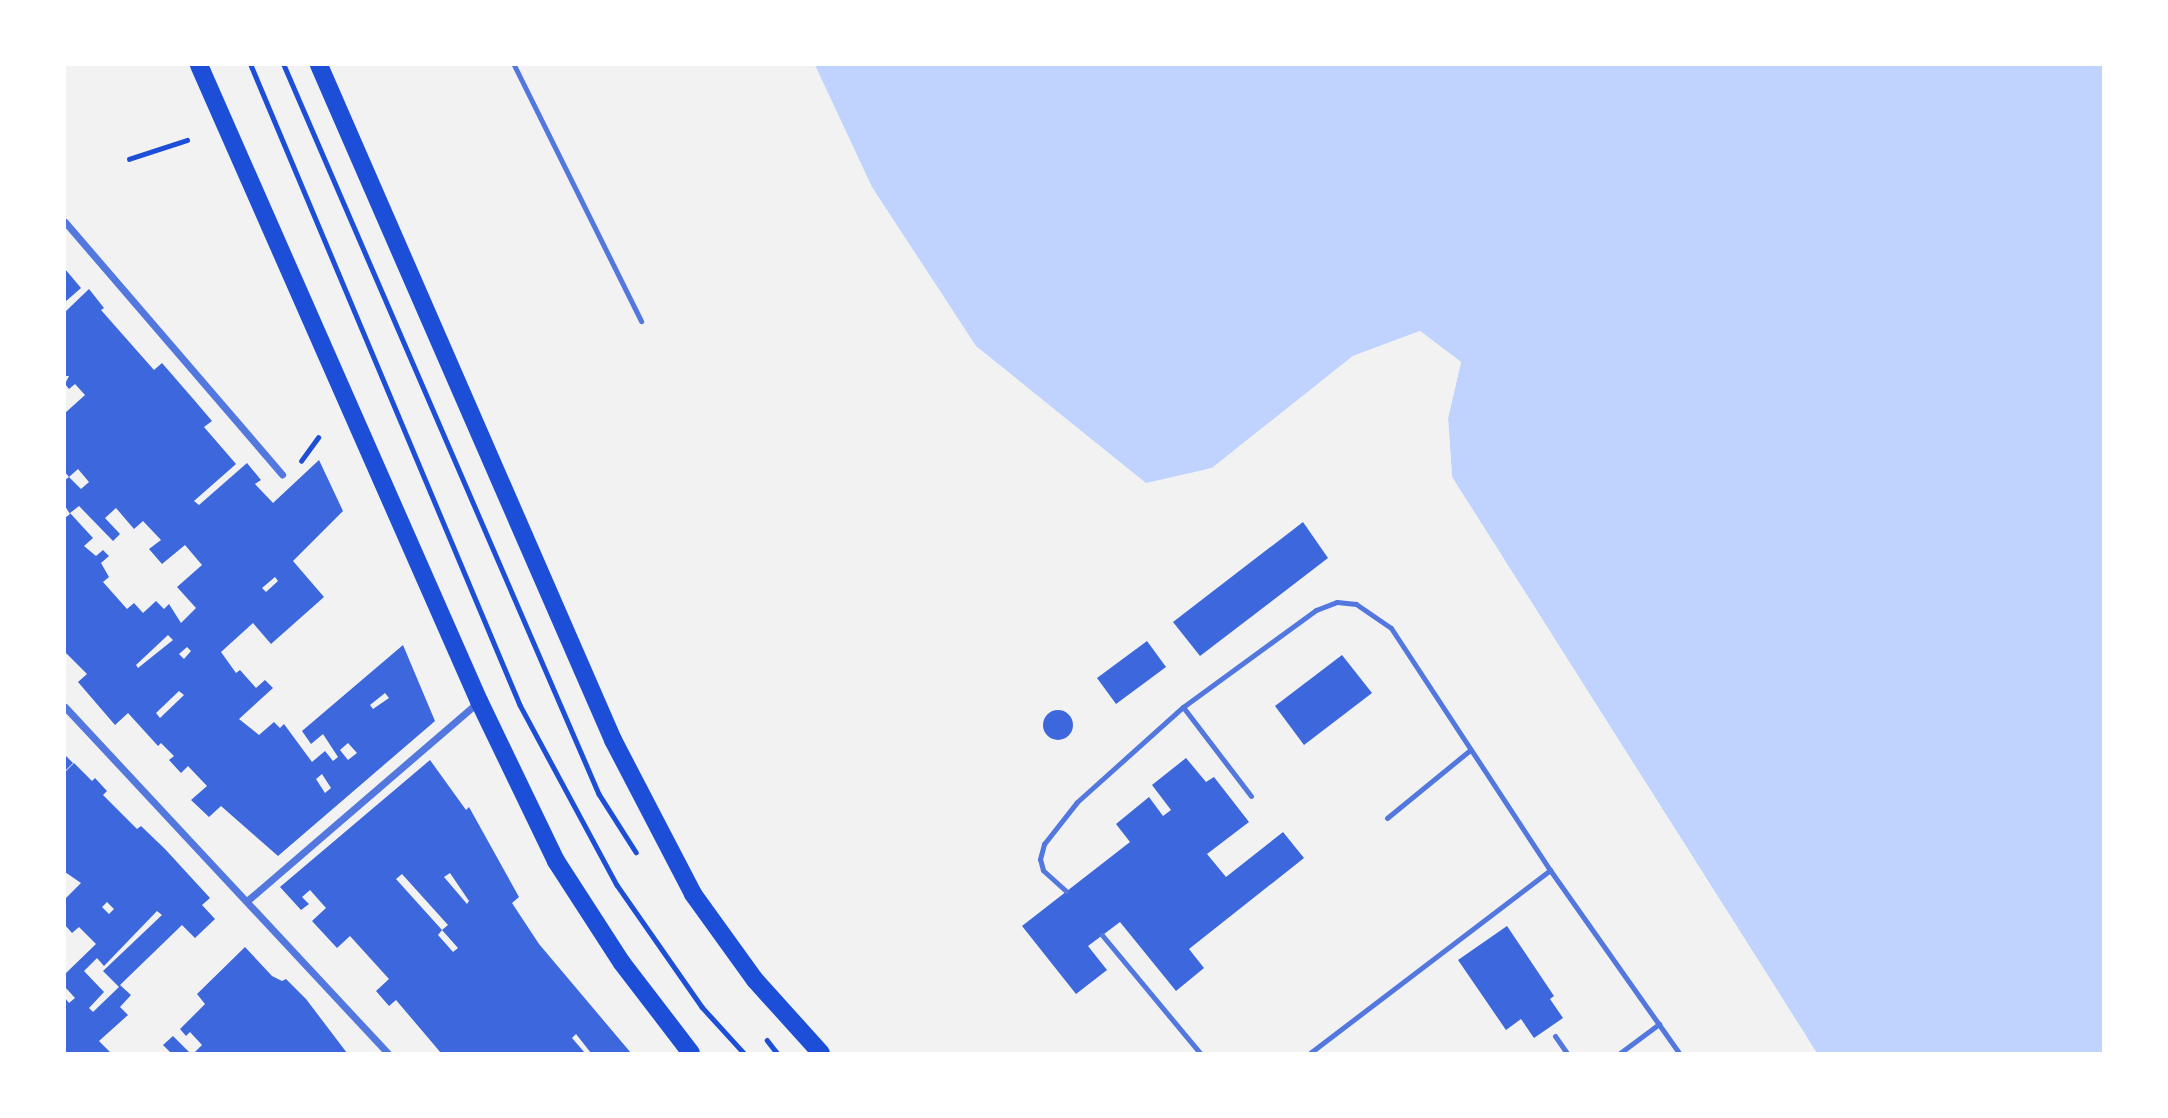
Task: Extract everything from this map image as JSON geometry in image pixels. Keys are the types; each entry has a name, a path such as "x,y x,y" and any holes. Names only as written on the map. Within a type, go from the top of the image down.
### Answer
{"main road":[{"path":"200,65 479,701 556,861 622,963 691,1053"},
{"path":"319,65 613,740 693,894 755,980 821,1053"}],"street":[{"path":"65,222 282,474"},
{"path":"248,900 479,701"},
{"path":"65,707 388,1053"}],"lane":[{"path":"514,65 641,321"},
{"path":"1066,891 1044,870 1040,859 1044,844 1077,802 1183,706 1316,610 1337,602 1356,604 1391,628 1550,870 1679,1053"},
{"path":"1183,706 1251,796"},
{"path":"1387,818 1470,750"},
{"path":"1310,1053 1550,870"},
{"path":"1102,935 1200,1053"},
{"path":"1620,1053 1659,1024"},
{"path":"1555,1037 1567,1053"},
{"path":"375,1053 382,1046"}],"path":[{"path":"251,65 532,730 617,885 702,1007 744,1053"},
{"path":"129,159 187,140"},
{"path":"301,462 318,438"}],"water":[{"path":"815,65 2103,65 2103,1053 1817,1053 1452,477 1448,418 1461,362 1420,331 1353,356 1212,468 1146,483 976,346 872,187"}],"pier":[{"path":"1420,331 1461,362 1448,418 1452,477 1817,1053 1449,478 1445,418 1457,363 1419,335 1355,359 1214,470 1145,486 1212,468 1353,356"}],"building":[{"path":"65,269 81,288 65,302"},
{"path":"89,289 104,308 101,310 154,370 162,363 212,421 204,427 236,464 194,501 199,505 247,463 261,480 255,484 273,503 319,460 343,511 293,561 324,597 271,644 253,623 221,652 236,673 240,670 256,688 265,680 273,688 239,719 259,735 274,722 280,728 284,724 312,762 325,751 333,761 338,757 323,734 311,744 302,731 403,645 435,721 278,856 221,806 209,817 191,800 207,786 188,766 181,773 169,760 174,756 161,743 158,746 128,713 115,725 78,682 87,674 65,652 65,518 70,514 65,506 65,480 69,477 65,472 65,413 85,395 75,384 69,389 65,384 69,376 65,376 65,312","holes":["78,469 89,482 81,489 69,477","79,506 113,541 120,534 105,518 116,508 134,529 143,521 161,540 149,549 162,564 185,545 202,565 177,587 196,608 181,623 169,604 164,609 156,601 143,613 134,603 127,609 103,582 109,577 101,563 109,556 103,550 96,556 84,546 93,538 70,513","275,577 278,581 266,592 262,588","168,635 173,640 138,668 136,665","187,647 191,651 184,659 179,654","179,691 184,695 160,718 156,713","385,693 389,698 373,709 370,705","348,743 357,753 348,760 340,750","322,774 331,788 325,793 316,779"]},
{"path":"1303,522 1328,558 1200,656 1173,622"},
{"path":"1147,641 1166,667 1116,704 1097,678"},
{"path":"1342,655 1372,693 1304,745 1275,706"},
{"path":"1058,710 1064,711 1072,719 1072,731 1064,739 1058,740 1052,739 1044,731 1043,725 1044,719 1052,711"},
{"path":"65,755 73,763 65,771"},
{"path":"1186,758 1206,782 1214,777 1249,822 1207,854 1226,877 1283,832 1304,858 1189,949 1204,968 1176,991 1120,922 1088,946 1107,970 1076,994 1022,926 1130,842 1116,824 1149,797 1163,816 1171,810 1152,785"},
{"path":"430,760 466,810 469,807 519,897 512,903 539,944 631,1053 591,1053 576,1034 572,1038 585,1053 441,1053 396,1000 389,1006 376,991 389,979 350,936 337,948 312,921 326,908 310,890 302,897 309,904 301,910 280,887","holes":["450,873 469,901 467,904 444,877","402,874 448,925 442,930 396,879","442,930 458,948 453,952 438,935"]},
{"path":"74,763 92,781 95,778 107,791 103,795 137,829 141,826 165,849 210,898 202,905 215,919 195,938 182,925 120,985 131,995 120,1007 128,1015 99,1041 111,1053 65,1053 65,998 69,1003 75,998 65,987 65,974 96,944 79,927 72,933 65,925 65,899 81,883 65,872 65,772","holes":["107,902 114,909 109,914 102,907","157,911 162,915 103,971 119,987 93,1012 89,1008 104,992 84,971 97,958 104,966"]},
{"path":"1507,926 1554,996 1550,999 1563,1018 1534,1038 1521,1019 1506,1030 1458,960"},
{"path":"245,947 272,976 282,981 286,979 306,999 347,1053 194,1053 202,1045 190,1032 186,1036 180,1029 205,1004 197,994"},
{"path":"173,1036 190,1053 171,1053 163,1045"}]}
